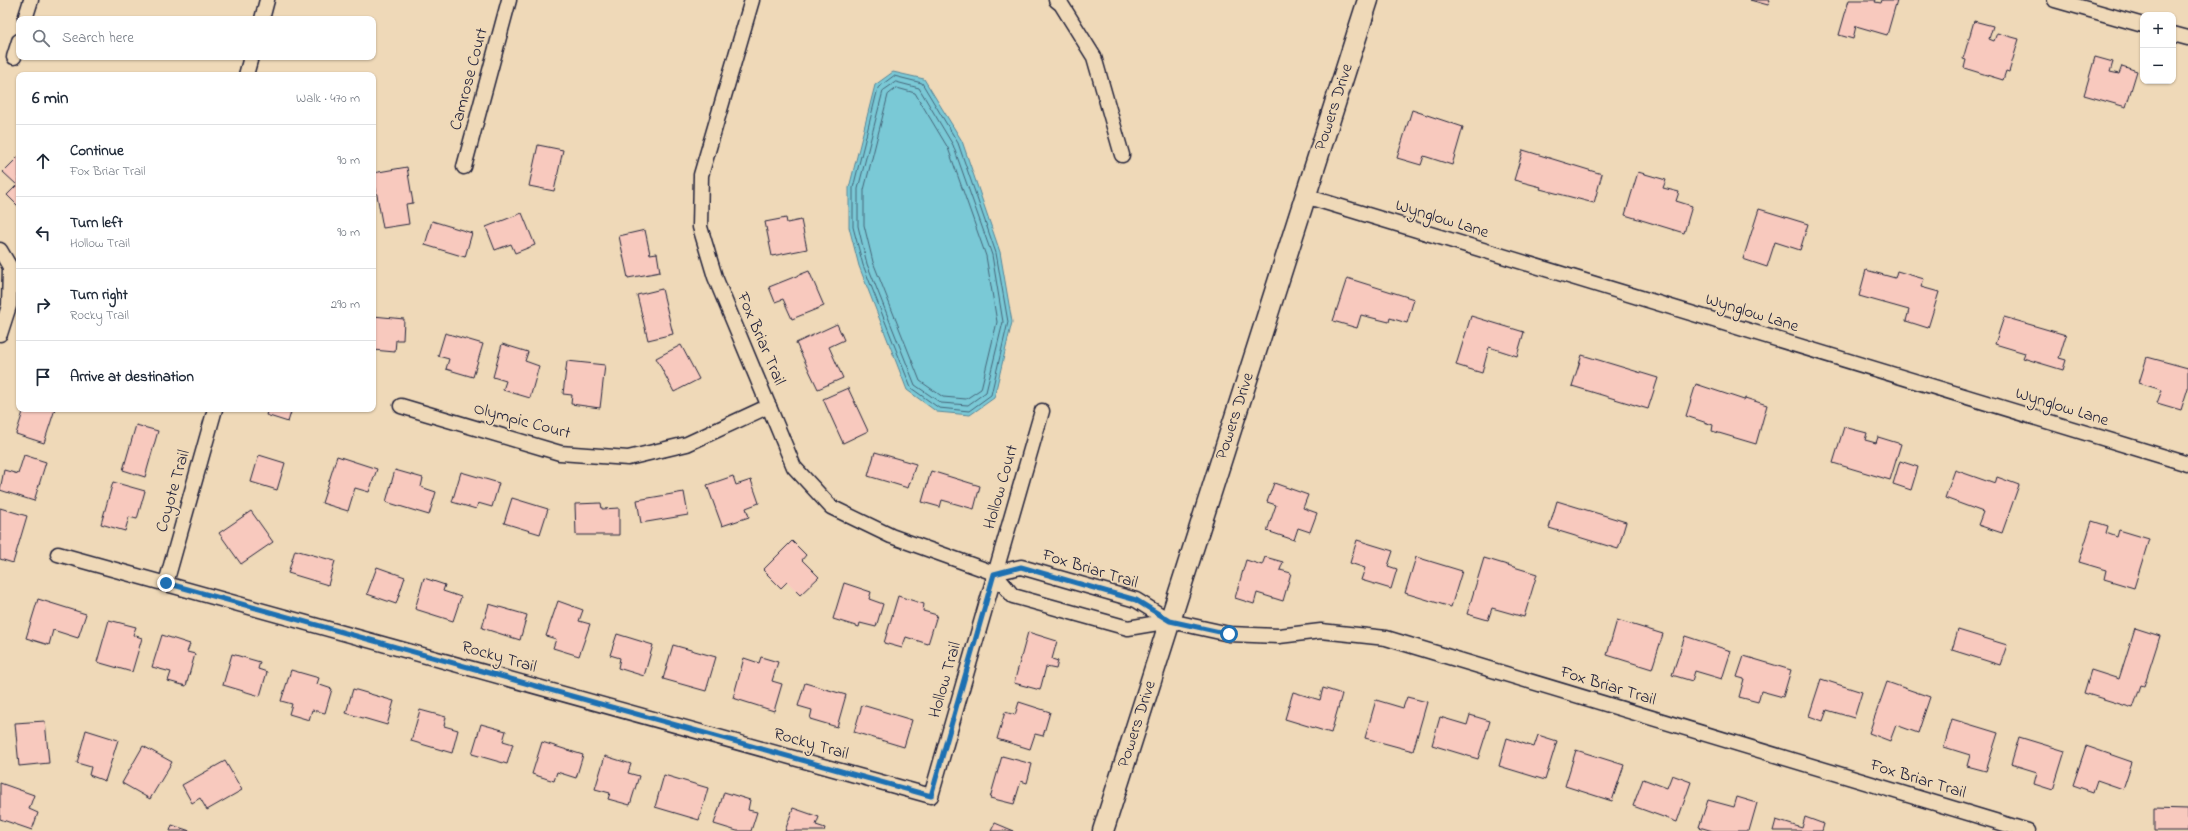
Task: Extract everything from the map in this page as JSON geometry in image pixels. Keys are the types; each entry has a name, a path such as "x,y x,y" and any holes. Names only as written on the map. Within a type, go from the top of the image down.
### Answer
{"street":[{"path":"26,16 30,0"},
{"path":"263,16 267,0"},
{"name":"Camrose Court","path":"464,167 509,0"},
{"name":"Fox Briar Trail","path":"752,0 701,175 700,227 715,277 794,467 831,507 891,536 994,574 1013,596 1128,628 1170,621"},
{"path":"1056,0 1062,4 1094,56 1122,155"},
{"name":"Powers Drive","path":"1103,831 1368,0"},
{"path":"2055,0 2140,24"},
{"path":"2176,35 2188,38"},
{"path":"14,57 16,51"},
{"path":"247,72 250,60"},
{"name":"Wynglow Lane","path":"1305,196 2188,464"},
{"path":"0,250 10,266 9,306 0,334"},
{"name":"Olympic Court","path":"401,406 560,453 628,458 687,444 769,406"},
{"name":"Hollow Court","path":"994,574 1042,411"},
{"name":"Coyote Trail","path":"166,583 214,412"},
{"name":"Rocky Trail","path":"58,554 931,796"},
{"name":"Fox Briar Trail","path":"994,574 1021,567 1136,600 1170,621 1229,634 1279,636 1321,631 1386,638 2028,831"},
{"name":"Hollow Trail","path":"931,796 994,574"}],"water":[{"path":"893,72 924,79 962,141 1000,252 1012,322 994,398 970,415 937,412 907,390 859,266 849,227 849,188 875,85"}],"building":[{"path":"1750,0 1770,0 1768,5"},
{"path":"1849,0 1876,0 1875,2 1881,3 1882,0 1897,0 1887,35 1856,26 1853,39 1839,35"},
{"path":"1974,21 1993,26 1989,39 1994,41 1997,33 2019,39 2009,72 2006,71 2003,80 1964,68 1966,60 1963,59"},
{"path":"2095,57 2113,62 2110,72 2119,74 2122,66 2137,71 2126,107 2084,95"},
{"path":"1412,110 1463,127 1452,165 1424,156 1421,165 1397,158"},
{"path":"538,145 563,150 554,191 529,186"},
{"path":"1523,150 1602,174 1594,203 1540,189 1541,187 1514,180"},
{"path":"16,159 16,184 3,172"},
{"path":"407,167 413,203 406,204 409,224 383,228 376,190 376,172"},
{"path":"1638,172 1666,180 1663,188 1679,192 1676,201 1692,206 1684,233 1625,215"},
{"path":"16,186 16,204 7,195"},
{"path":"1759,209 1808,224 1800,250 1775,242 1767,267 1743,259"},
{"path":"522,213 535,245 515,253 511,244 495,250 486,227"},
{"path":"786,218 787,223 801,220 807,249 772,256 765,222"},
{"path":"432,221 472,233 465,257 425,245"},
{"path":"645,230 650,254 657,253 660,272 628,278 619,236"},
{"path":"1866,270 1895,278 1897,271 1924,279 1921,287 1939,292 1928,328 1906,321 1909,310 1859,296"},
{"path":"809,271 824,306 792,319 783,299 775,302 769,287"},
{"path":"1347,278 1414,299 1407,323 1390,318 1389,322 1361,315 1357,328 1333,321"},
{"path":"662,289 673,334 648,340 637,295"},
{"path":"376,316 404,319 403,340 396,340 395,352 376,350"},
{"path":"1471,316 1524,332 1517,356 1489,347 1482,373 1456,365"},
{"path":"2004,317 2066,335 2059,358 2066,360 2063,370 2023,358 2025,353 1995,344"},
{"path":"837,324 844,340 829,347 843,378 818,389 796,343"},
{"path":"445,333 483,344 473,377 446,369 449,359 438,356"},
{"path":"502,344 528,352 525,361 539,366 530,398 503,390 506,381 493,377"},
{"path":"681,345 699,379 674,392 656,358"},
{"path":"1582,355 1658,378 1648,409 1572,386"},
{"path":"2147,357 2188,368 2188,388 2181,410 2157,403 2162,390 2139,383"},
{"path":"567,361 605,365 600,408 571,404 572,395 563,394"},
{"path":"1696,384 1744,400 1745,398 1767,405 1756,444 1712,431 1713,425 1686,416"},
{"path":"848,388 868,431 843,443 823,399"},
{"path":"23,412 54,412 44,443 16,434"},
{"path":"267,412 291,412 288,422 266,415"},
{"path":"136,425 158,431 145,477 123,470"},
{"path":"1844,427 1867,433 1865,440 1876,443 1878,437 1901,444 1890,480 1833,463"},
{"path":"875,452 916,464 908,488 868,476"},
{"path":"24,455 46,462 34,501 0,490 4,470 18,474"},
{"path":"259,455 285,463 277,490 251,482"},
{"path":"337,456 377,469 369,492 355,488 348,511 322,503"},
{"path":"1900,461 1918,467 1911,490 1893,484"},
{"path":"395,470 423,478 421,487 436,492 429,515 386,502"},
{"path":"1955,470 1995,484 1997,477 2019,485 2002,533 1978,525 1983,512 1945,498"},
{"path":"931,471 980,486 974,509 942,500 940,507 922,502"},
{"path":"461,472 499,483 492,507 478,503 476,509 452,502"},
{"path":"733,476 736,485 751,480 759,503 746,508 749,517 722,526 707,485"},
{"path":"113,482 145,491 137,519 129,517 125,531 101,524"},
{"path":"1274,483 1308,495 1303,508 1317,513 1310,532 1298,528 1294,540 1267,531 1276,505 1267,502"},
{"path":"684,492 688,515 641,523 637,500"},
{"path":"512,498 548,509 540,534 504,523"},
{"path":"1557,501 1626,522 1618,549 1549,528"},
{"path":"601,503 602,509 619,508 619,535 576,535 575,504"},
{"path":"0,508 27,516 13,563 0,559"},
{"path":"251,511 273,542 241,564 219,533"},
{"path":"2092,521 2108,526 2106,533 2117,537 2119,530 2149,539 2134,588 2104,579 2106,570 2079,562"},
{"path":"1357,540 1393,551 1388,566 1397,569 1391,589 1361,580 1365,568 1350,563"},
{"path":"792,541 806,555 802,560 819,577 800,595 787,582 781,588 763,570"},
{"path":"295,550 335,561 328,585 288,573"},
{"path":"1265,557 1283,562 1280,570 1291,573 1283,601 1257,593 1254,604 1235,598 1246,560 1262,565"},
{"path":"1416,557 1462,571 1451,607 1405,593"},
{"path":"1484,558 1537,574 1524,617 1492,608 1488,620 1467,614"},
{"path":"377,567 405,577 396,604 367,594"},
{"path":"424,578 445,585 443,591 461,597 453,621 415,609"},
{"path":"844,583 871,592 869,599 883,604 876,627 860,623 859,627 833,619"},
{"path":"898,596 924,604 923,611 937,615 928,644 906,637 902,648 884,643"},
{"path":"38,599 86,614 78,638 53,630 49,645 26,638"},
{"path":"558,601 583,610 579,621 590,624 579,656 553,648 556,639 546,636"},
{"path":"489,604 527,615 520,640 482,628"},
{"path":"109,620 136,627 133,635 142,638 132,672 97,662"},
{"path":"1617,620 1663,634 1652,669 1607,655"},
{"path":"2135,628 2160,636 2144,686 2141,685 2133,708 2084,693 2091,670 2119,679"},
{"path":"1958,630 2007,645 2000,665 1952,650"},
{"path":"1028,632 1057,641 1052,659 1058,661 1056,669 1046,667 1040,690 1014,683"},
{"path":"617,634 653,645 644,676 618,668 620,658 610,655"},
{"path":"162,635 190,644 187,652 195,654 186,686 168,681 171,672 152,667"},
{"path":"1685,636 1731,651 1722,679 1695,671 1692,681 1672,675"},
{"path":"673,645 716,657 706,691 663,679"},
{"path":"232,654 260,662 258,669 267,672 260,696 223,685"},
{"path":"1744,656 1791,670 1783,697 1761,691 1758,702 1739,697 1744,679 1737,677"},
{"path":"761,657 778,662 772,681 782,684 774,711 733,698 744,658 759,663"},
{"path":"291,670 319,678 317,684 332,689 325,713 312,710 309,720 289,714 292,704 281,701"},
{"path":"1821,679 1862,692 1854,718 1827,710 1823,721 1809,716"},
{"path":"1887,682 1930,697 1918,733 1896,725 1890,741 1869,733"},
{"path":"805,683 846,695 837,727 810,719 812,710 798,706"},
{"path":"1323,688 1342,694 1331,733 1285,719 1293,692 1320,700"},
{"path":"353,689 394,701 387,725 346,713"},
{"path":"1407,697 1427,702 1413,751 1365,738 1376,700 1403,708"},
{"path":"1019,702 1050,712 1043,736 1035,734 1030,749 997,739 1005,712 1015,715"},
{"path":"862,705 912,720 904,747 854,732"},
{"path":"420,710 446,717 444,726 458,730 452,753 411,741"},
{"path":"1470,715 1490,721 1478,759 1432,745 1440,717 1467,725"},
{"path":"1952,719 1998,733 1986,771 1967,766 1970,755 1944,747"},
{"path":"45,721 49,763 19,766 15,723"},
{"path":"481,724 506,731 503,741 513,744 507,764 472,754"},
{"path":"86,730 118,740 105,781 89,775 91,767 77,763"},
{"path":"1538,735 1557,741 1545,780 1499,766 1507,738 1534,747"},
{"path":"2019,737 2065,751 2053,790 2034,784 2037,772 2011,764"},
{"path":"542,742 583,755 576,778 557,772 554,781 532,774"},
{"path":"143,746 172,762 150,799 122,783"},
{"path":"2086,746 2132,762 2123,789 2097,780 2093,792 2073,785"},
{"path":"1576,750 1624,765 1612,801 1565,786"},
{"path":"605,756 631,764 628,773 639,776 630,805 608,799 610,793 595,789"},
{"path":"1002,756 1032,764 1027,783 1021,781 1014,804 990,798"},
{"path":"225,761 242,790 207,810 200,798 192,803 182,785"},
{"path":"664,775 708,788 699,820 655,807"},
{"path":"1672,775 1691,782 1677,822 1633,806 1643,779 1667,788"},
{"path":"0,783 34,795 29,809 38,813 32,830 0,819"},
{"path":"724,792 750,800 748,810 757,812 751,831 737,831 714,824"},
{"path":"1737,797 1757,803 1749,831 1713,831 1699,827 1708,800 1734,807"},
{"path":"793,808 819,817 816,825 825,828 824,831 785,831"},
{"path":"2154,808 2188,809 2188,831 2154,831"},
{"path":"1805,817 1824,824 1822,831 1773,831 1776,820 1802,828"},
{"path":"995,823 1014,831 991,831"},
{"path":"172,825 190,831 170,831"}],"route":[{"path":"166,583 931,796 994,574 1021,567 1136,600 1170,621 1229,634"}]}
